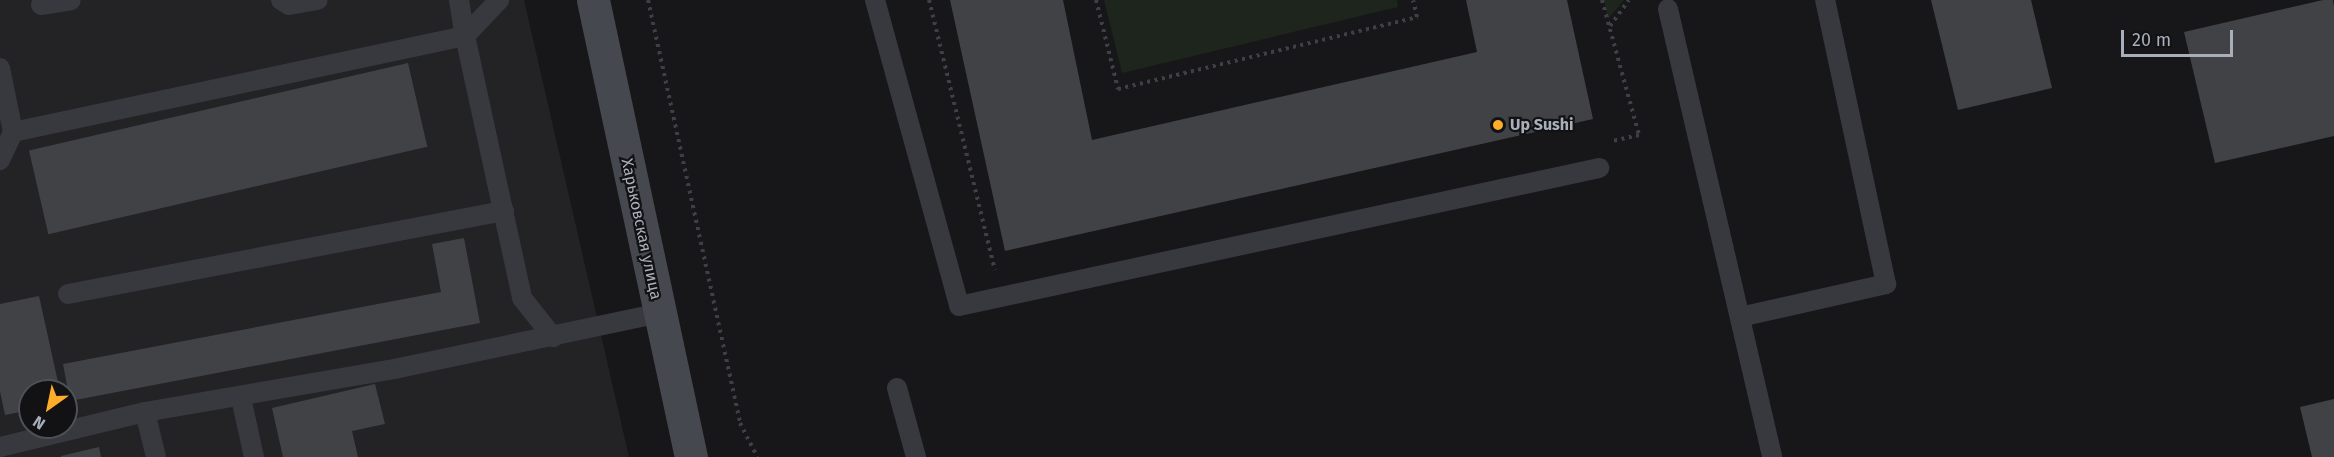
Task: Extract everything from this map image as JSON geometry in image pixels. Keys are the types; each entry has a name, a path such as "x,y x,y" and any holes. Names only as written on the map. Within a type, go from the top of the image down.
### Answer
{"street":[{"name":"Харьковская улица","path":"593,0 691,457"}],"lane":[{"path":"41,5 71,0"},
{"path":"281,0 289,5 318,0"},
{"path":"459,0 522,298 553,337"},
{"path":"13,132 465,36 499,0"},
{"path":"875,0 959,306 1599,168"},
{"path":"1740,317 1886,284 1825,0"},
{"path":"1668,9 1772,457"},
{"path":"0,68 13,132 0,160"},
{"path":"68,294 504,212"},
{"path":"0,447 146,412 241,398 553,337 660,313"},
{"path":"897,388 916,457"},
{"path":"241,398 254,457"},
{"path":"146,412 156,457"}],"path":[{"path":"648,0 740,423 757,457"},
{"path":"929,0 997,280"},
{"path":"1096,0 1118,89 1417,17 1413,0"},
{"path":"1602,0 1639,135 1604,143"},
{"path":"1610,27 1629,0"}],"shaded area":[{"path":"0,0 524,0 629,457 0,457"},
{"path":"1104,0 1397,0 1398,7 1122,73"},
{"path":"1604,0 1624,0 1608,19"}],"building":[{"path":"950,0 1063,0 1092,140 1477,52 1466,0 1567,0 1593,119 1005,251"},
{"path":"1931,0 2031,0 2052,88 1958,110"},
{"path":"2323,0 2333,0 2334,6 2334,136 2215,163 2184,32"},
{"path":"408,63 427,147 48,234 29,151"},
{"path":"464,238 480,323 78,399 78,379 66,379 63,364 441,292 432,244"},
{"path":"39,296 57,379 18,379 18,412 5,415 0,391 0,304"},
{"path":"375,384 385,424 352,431 358,457 283,457 272,408"},
{"path":"2334,399 2334,457 2312,457 2300,407"},
{"path":"99,447 101,457 61,457 61,456"}],"place":[{"name":"Up Sushi","path":"1498,125"}]}
